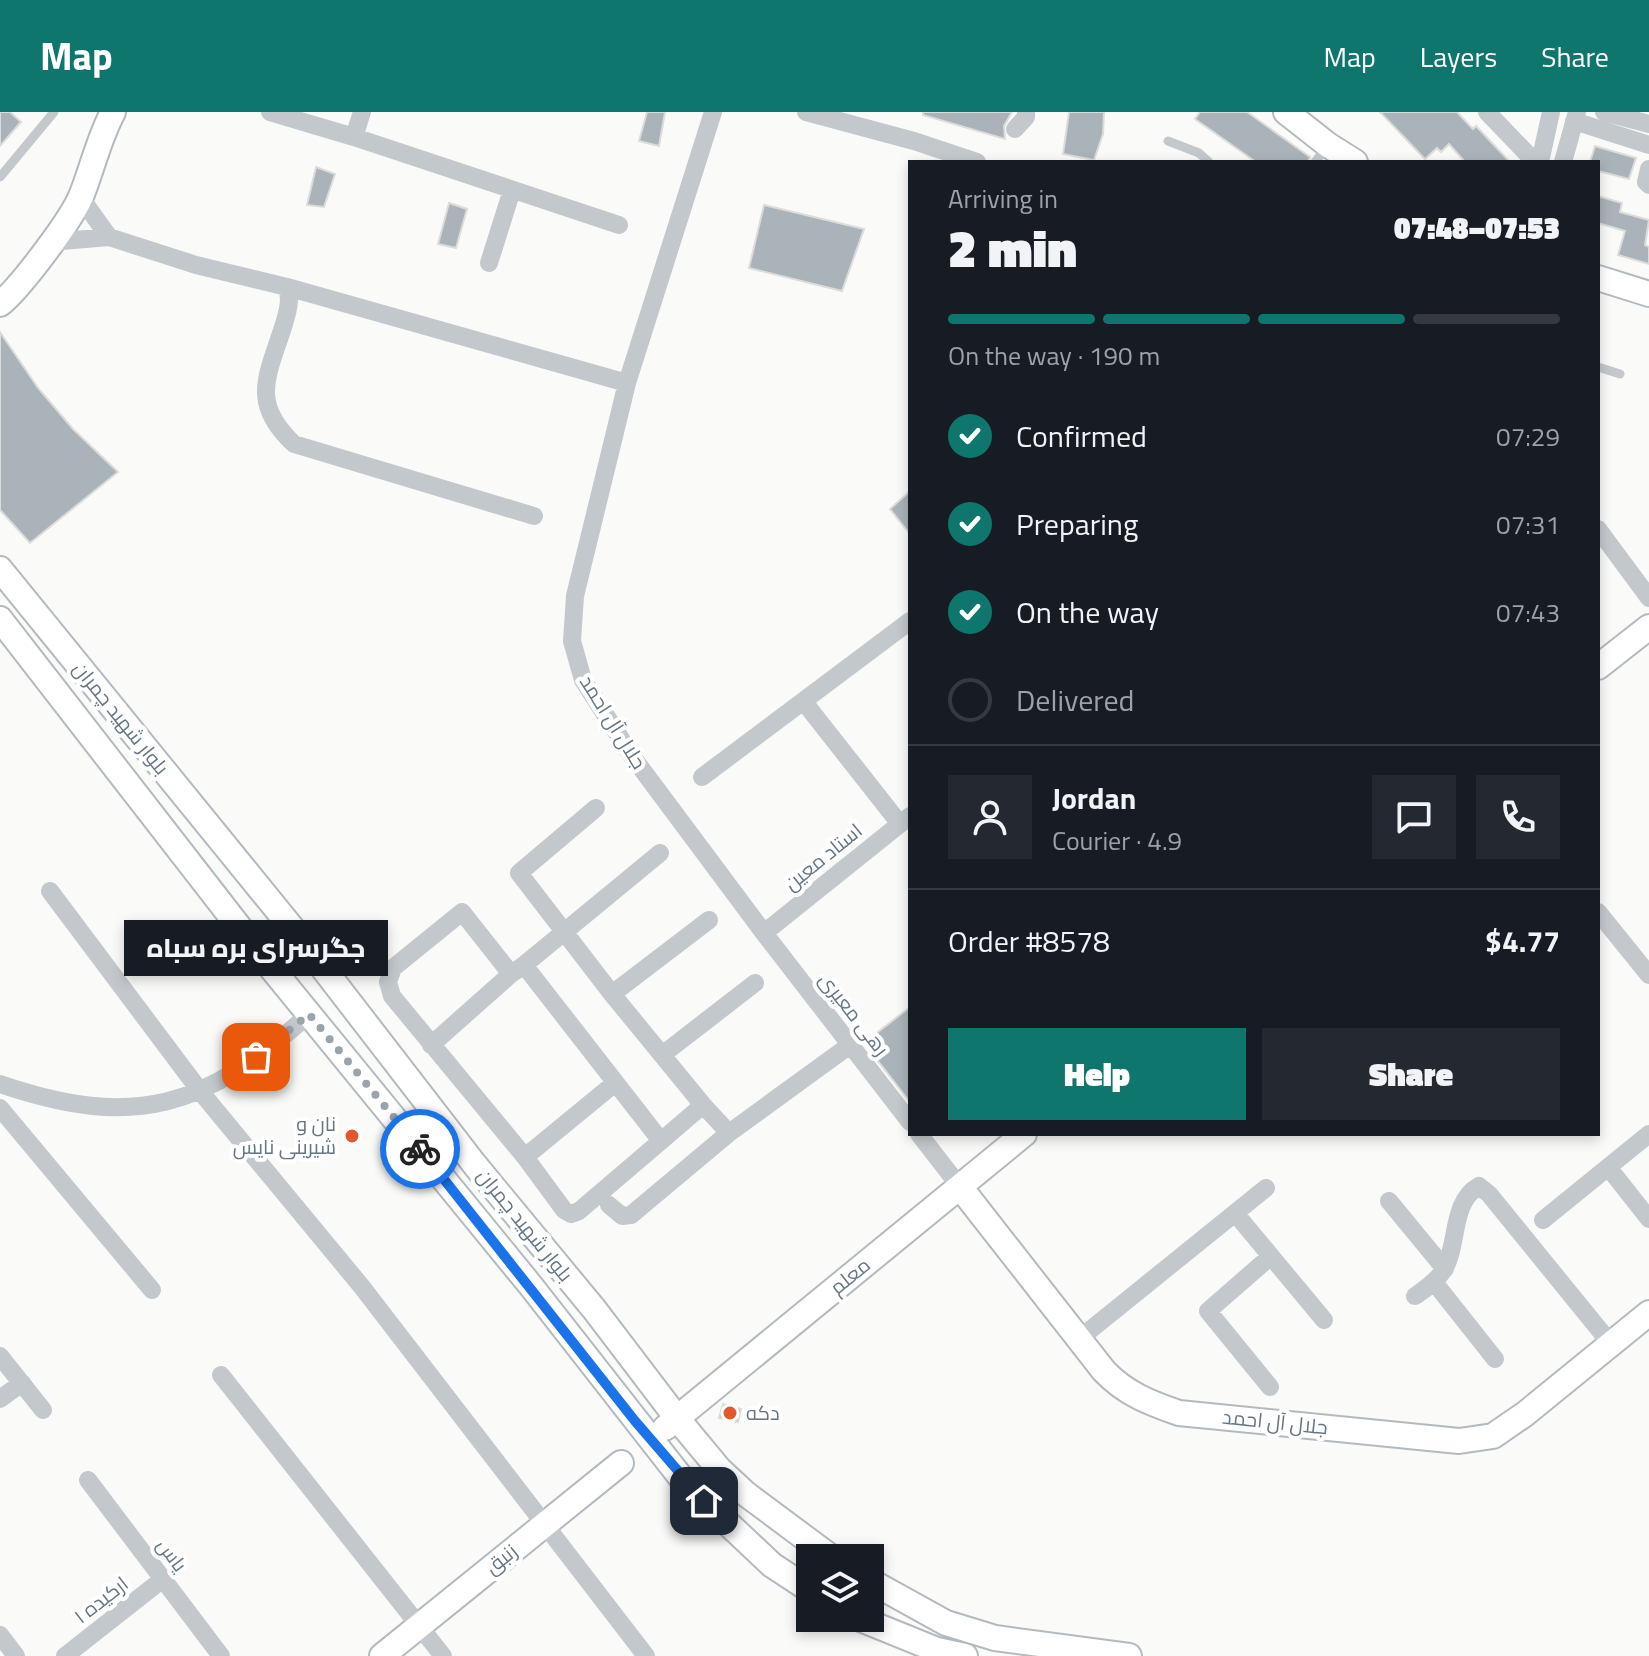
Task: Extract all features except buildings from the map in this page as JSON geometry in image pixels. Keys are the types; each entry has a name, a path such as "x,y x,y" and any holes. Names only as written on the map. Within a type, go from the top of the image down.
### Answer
{"main road":[{"path":"0,304 33,267 81,198 103,131 113,112"},
{"path":"1286,112 1337,157"},
{"path":"1600,279 1649,294"},
{"name":"بلوار شهید چمران","path":"0,569 292,928 475,1165 594,1309 676,1418 719,1469 746,1494 813,1544"},
{"name":"بلوار شهید چمران","path":"0,619 309,1014 686,1484 772,1565 796,1581"},
{"path":"1600,665 1649,627"},
{"name":"معلم","path":"652,1440 1022,1136"},
{"name":"جلال آل احمد","path":"960,1187 1121,1388 1149,1403 1179,1413 1459,1441 1493,1436 1525,1414 1649,1313"},
{"name":"زنبق","path":"382,1656 621,1463"},
{"path":"884,1589 946,1623 995,1638 1129,1656"},
{"path":"884,1629 937,1650 965,1656"},
{"path":"902,1637 918,1656"}],"street":[{"path":"270,112 619,225"},
{"path":"354,137 362,112"},
{"name":"جلال آل احمد","path":"713,112 627,383 575,596 572,641 583,680 632,756 764,933"},
{"path":"806,112 971,160"},
{"path":"1015,129 1026,117 1026,112"},
{"path":"1487,112 1536,160"},
{"path":"1539,160 1551,112"},
{"path":"1604,112 1649,124"},
{"path":"1564,160 1576,116 1649,145"},
{"path":"1649,169 1646,182 1649,185"},
{"path":"489,263 512,190"},
{"path":"81,198 109,237"},
{"path":"50,242 109,237 196,265 287,287 627,383"},
{"path":"287,287 291,301 266,379 267,405 273,422 294,444 534,516"},
{"path":"1600,532 1649,598"},
{"path":"702,777 908,623"},
{"path":"804,702 905,820"},
{"path":"596,808 519,873 612,994 729,1133"},
{"name":"استاد معین","path":"764,933 905,820"},
{"path":"431,1045 660,853"},
{"path":"50,891 200,1091 362,1287 646,1656"},
{"path":"661,1141 518,970 462,912 393,968 388,982 392,996 525,1157 564,1210 571,1214 579,1211 661,1141 703,1105"},
{"path":"1600,914 1649,975"},
{"path":"612,994 709,920"},
{"name":"رهی معیری","path":"764,933 908,1119"},
{"path":"662,1055 755,983"},
{"path":"0,1084 75,1106 132,1107 172,1102 200,1091 245,1065 279,1041 309,1014"},
{"path":"609,1205 622,1216 631,1215 729,1133 850,1045"},
{"path":"525,1157 615,1083"},
{"path":"0,1108 152,1290"},
{"path":"1543,1220 1649,1134"},
{"path":"921,1136 960,1187"},
{"path":"1608,1167 1649,1219"},
{"path":"1415,1296 1440,1275 1461,1208 1479,1186 1489,1194 1611,1344"},
{"path":"1079,1339 1266,1188"},
{"path":"1389,1201 1495,1359"},
{"path":"1235,1213 1324,1320"},
{"path":"1270,1387 1208,1311 1271,1256"},
{"path":"0,1356 43,1410"},
{"path":"221,1375 443,1656"},
{"path":"0,1399 22,1383"},
{"name":"یاس","path":"88,1480 221,1656"},
{"name":"ارکیده ۱","path":"65,1656 163,1579"},
{"path":"0,1635 16,1656"}],"lane":[{"path":"0,177 49,114"},
{"path":"1168,141 1199,153 1207,160"},
{"path":"1600,368 1620,374"}],"way so far":[{"path":"256,1057 309,1014 420,1149"}],"place":[{"name":"جگرسرای بره سباه","path":"256,1057"},
{"name":"نان و شیرینی نایس","path":"352,1136"},
{"name":"دکه","path":"730,1413"}],"route":[{"path":"420,1149 635,1421 686,1484 704,1501"}]}
